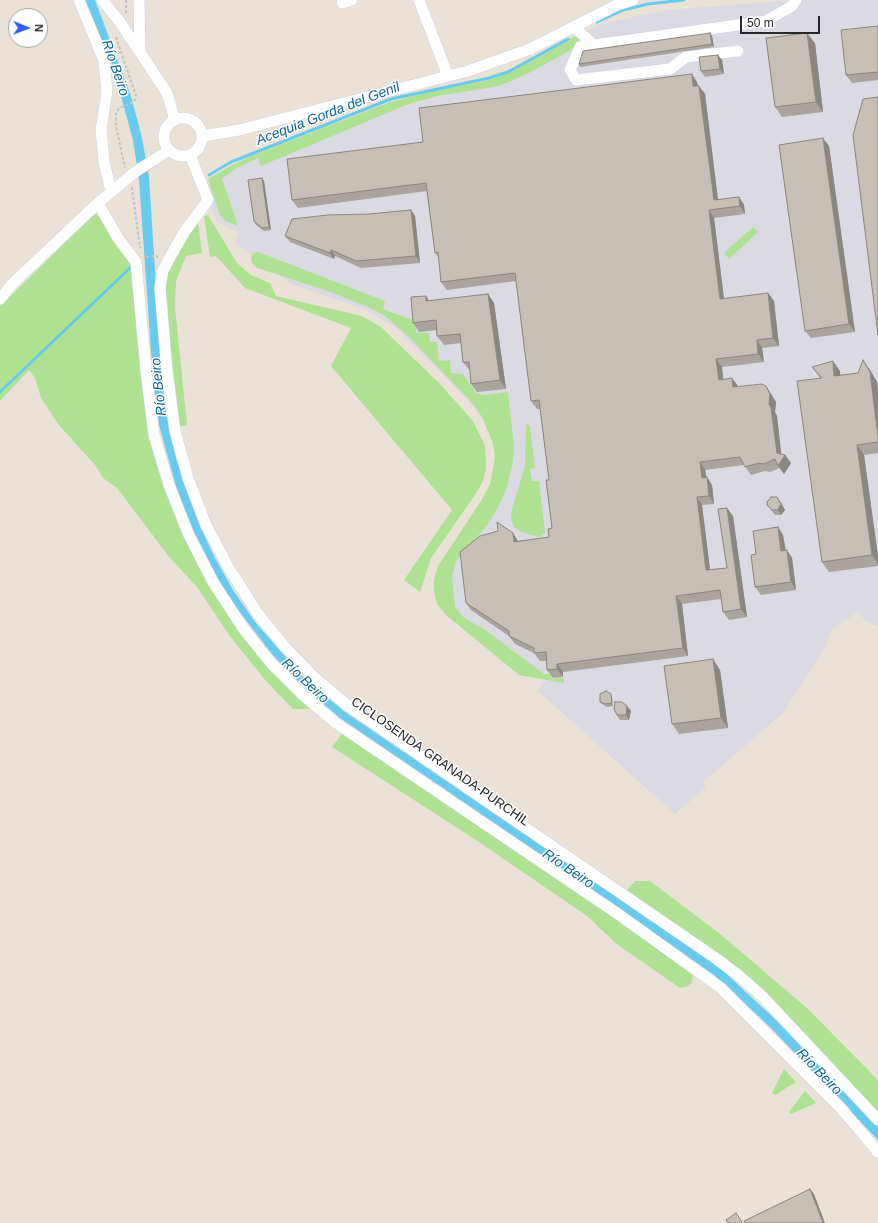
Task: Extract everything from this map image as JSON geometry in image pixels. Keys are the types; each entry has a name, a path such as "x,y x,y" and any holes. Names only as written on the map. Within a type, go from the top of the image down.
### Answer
{"street":[{"path":"79,0 104,61 107,91 101,130 104,161 111,192"},
{"path":"102,0 120,22 168,93 175,120"},
{"path":"139,0 140,52"},
{"path":"419,0 448,76"},
{"path":"202,136 239,130 468,71 530,49 618,5 633,0"},
{"path":"738,51 686,57 670,68 576,80 570,70 580,47 766,21 792,6 796,0"},
{"path":"574,27 594,45"},
{"path":"187,118 193,121 201,130 202,136 200,148 190,155 179,156 169,150 166,145 165,133 167,128 175,120 187,118"},
{"path":"0,299 12,284 98,202 135,172 169,150"},
{"path":"190,155 208,200 183,234 163,270 160,288 167,370 175,431 188,478 206,525 230,570 258,614 285,647 315,678 348,706 701,948 738,975 762,996 878,1120"},
{"path":"98,202 118,238 136,262 140,290 146,371 154,435 169,485 188,534 213,582 243,628 271,663 303,695 336,723 618,914 721,988 840,1107 878,1152"}],"path":[{"path":"124,105 134,102"},
{"path":"142,257 157,256 157,264"}],"shaded area":[{"path":"794,0 878,0 878,626 867,622 858,612 831,630 826,646 783,713 703,782 706,787 675,814 538,691 545,679 449,614 434,581 436,573 490,489 495,468 495,447 489,427 466,398 395,327 364,309 291,284 235,243 239,233 217,222 204,188 224,171 242,162 341,124 534,70 599,24 667,10"}],"green space":[{"path":"577,35 580,38 571,50 527,74 499,86 438,96 406,105 261,166 258,158 235,169 222,179 238,226 225,221 220,215 208,179 230,166 251,156 390,102 436,90 489,80 511,72"},
{"path":"96,213 132,262 159,469 178,524 206,581 249,645 287,687 311,709 293,709 266,681 229,635 197,587 170,558 117,488 103,478 95,465 58,424 41,398 35,378 29,370 0,401 0,306"},
{"path":"208,215 237,263 251,275 270,283 276,296 362,316 381,327 440,384 473,421 485,446 486,469 483,481 475,495 431,558 420,592 404,580 452,510 331,366 351,328 245,288 216,256 210,257 204,216"},
{"path":"198,223 202,253 186,256 176,281 175,307 187,425 178,427 165,298 166,278 172,261 195,225"},
{"path":"753,227 758,232 729,259 724,253"},
{"path":"258,252 385,301 383,309 415,321 416,333 429,333 430,342 437,342 439,361 450,360 451,373 463,374 476,393 485,395 508,392 514,447 512,467 506,490 497,509 486,527 456,561 452,577 455,607 464,618 484,629 544,674 551,674 552,679 564,678 564,683 519,675 446,615 437,604 434,592 434,580 438,566 481,501 490,484 495,458 493,444 482,417 474,405 408,336 385,316 368,307 325,290 257,268 252,263 251,258 253,253"},
{"path":"526,424 530,426 535,468 530,469 532,481 539,481 545,533 539,537 521,532 514,527 511,519 512,509 525,466"},
{"path":"342,734 688,968 693,975 692,982 688,986 680,988 618,945 587,916 476,840 332,747"},
{"path":"635,881 650,881 719,933 808,1009 878,1080 878,1113 723,957 627,890"},
{"path":"784,1069 796,1082 775,1095 772,1093"},
{"path":"805,1091 816,1103 791,1114 789,1112"}],"water":[{"name":"Río Beiro","path":"85,0 95,0 131,96 142,138 149,177 162,379 168,423 176,458 199,524 214,556 233,590 255,622 305,679 345,712 719,967 776,1020 878,1127 878,1140 769,1026 714,975 612,903 340,718 299,683 272,654 226,594 191,527 178,493 159,425 153,380 139,179 133,140 113,67"}],"building":[{"path":"878,26 878,72 846,75 841,30"},
{"path":"710,33 712,44 579,64 583,51"},
{"path":"807,33 816,102 775,107 766,38"},
{"path":"718,55 720,69 701,71 699,57"},
{"path":"692,74 693,86 699,86 714,200 739,197 740,206 709,210 720,299 768,293 773,338 757,340 758,354 716,359 719,380 732,378 733,387 762,384 766,386 770,394 769,404 771,408 777,453 785,455 778,466 775,459 764,464 759,463 745,467 740,457 700,462 702,478 707,477 709,496 697,497 706,570 727,568 718,509 727,508 741,609 723,612 720,590 676,596 683,648 557,664 557,669 547,670 546,652 534,653 534,648 509,636 509,631 466,603 460,552 480,536 498,531 497,522 513,533 514,542 549,537 548,529 552,528 546,480 549,480 539,400 531,401 515,273 441,282 438,252 435,253 426,183 292,200 287,159 423,142 419,108"},
{"path":"878,97 878,335 853,135 863,99"},
{"path":"823,138 849,324 805,331 779,145"},
{"path":"262,178 269,227 262,228 254,221 248,180"},
{"path":"411,210 416,256 356,261 331,250 330,253 285,236 292,219 328,215 369,214"},
{"path":"488,294 500,380 471,384 469,362 463,362 460,334 437,336 436,320 413,323 411,297 426,296 426,301"},
{"path":"863,360 870,372 878,436 878,442 857,445 872,555 822,562 797,381 822,378 812,367 833,361 834,376 858,373"},
{"path":"771,497 777,497 781,504 778,510 772,510 767,505 767,502"},
{"path":"778,527 781,551 787,550 791,582 755,587 751,555 756,554 753,531"},
{"path":"713,659 721,718 672,724 664,666"},
{"path":"606,691 611,694 612,703 605,704 600,702 600,694"},
{"path":"615,702 622,702 627,706 626,715 617,715 614,709"},
{"path":"810,1189 823,1223 745,1223 744,1221"},
{"path":"736,1213 742,1222 728,1223 726,1220"}],"waterway":[{"name":"Acequia Gorda del Genil","path":"597,22 623,10 648,4 684,0"},
{"name":"Acequia Gorda del Genil","path":"209,175 231,162 391,99 489,78 508,72 568,39"},
{"name":"Acequia Gorda del Genil","path":"0,392 131,267"}]}
